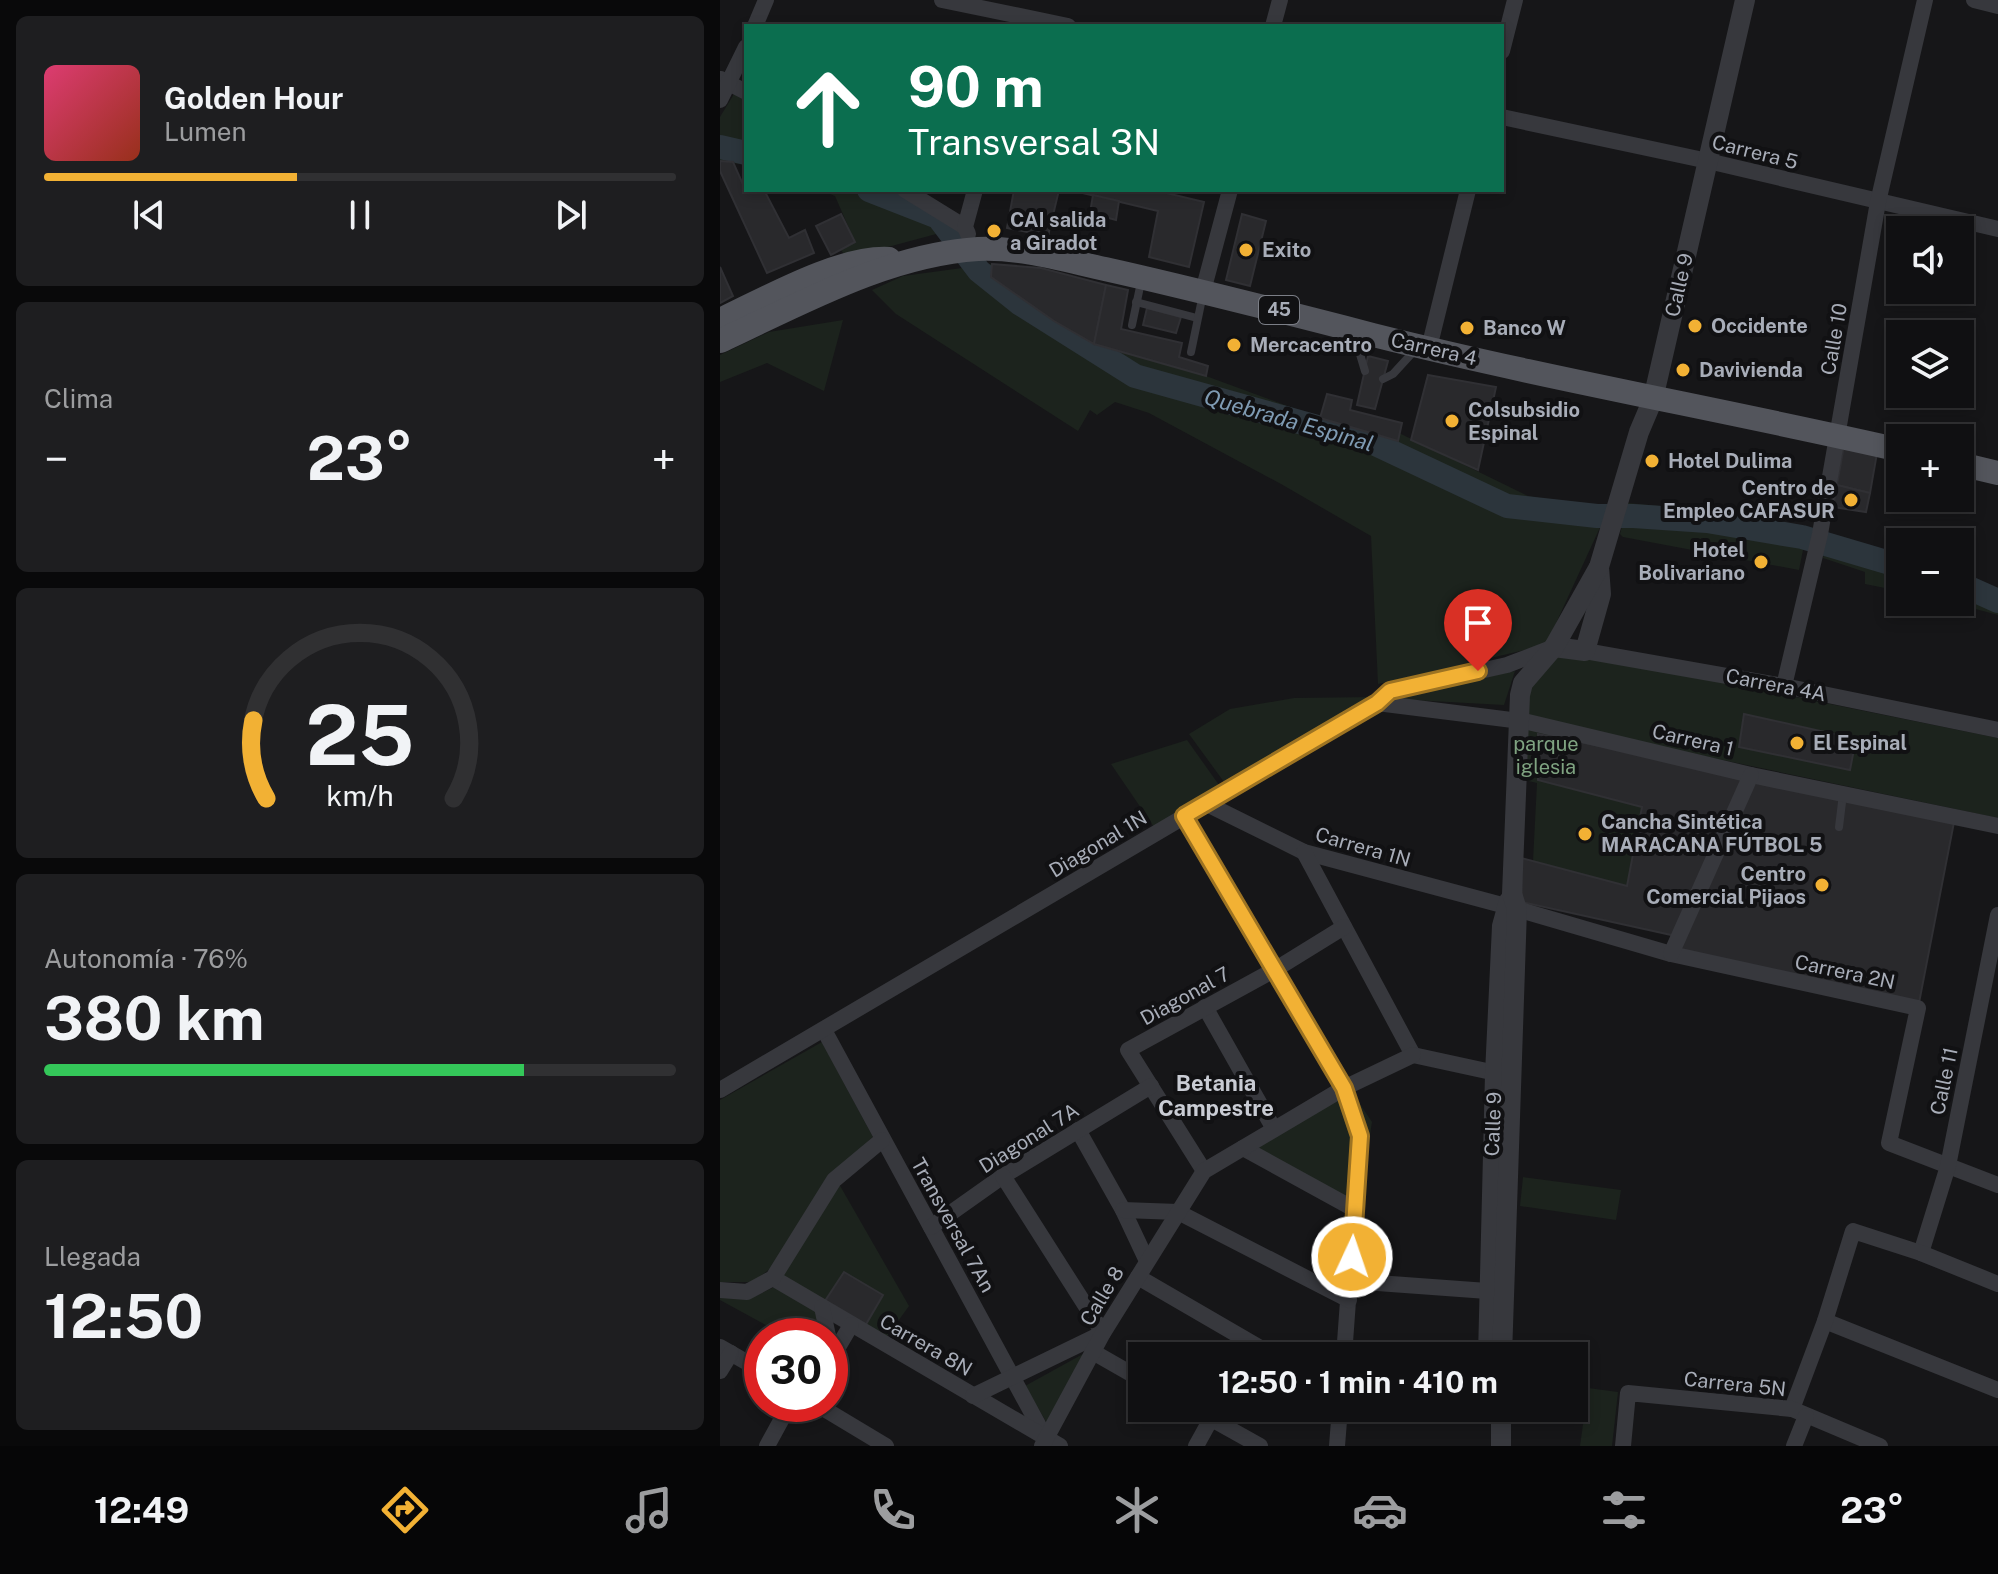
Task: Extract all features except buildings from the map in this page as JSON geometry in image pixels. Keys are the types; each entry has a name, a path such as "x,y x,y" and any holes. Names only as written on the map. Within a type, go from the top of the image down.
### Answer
{"main road":[{"name":"Carrera 4","path":"970,242 1203,291 1424,347 1653,399 1886,447"},
{"name":"45","path":"720,341 839,287 908,260 970,242"},
{"name":"45","path":"720,320 843,265 876,258 908,260"},
{"path":"1974,467 1998,473"}],"street":[{"path":"756,24 766,0"},
{"path":"942,0 1060,24"},
{"path":"1274,24 1280,0"},
{"path":"1504,43 1515,0"},
{"name":"Calle 9","path":"1490,1342 1495,1291 1502,1075 1502,926 1512,904 1523,683 1554,647 1599,567 1608,540 1639,432 1653,399 1745,0"},
{"name":"Calle 10","path":"1784,686 1816,557 1878,202 1925,0"},
{"path":"1974,0 1998,6"},
{"path":"720,100 725,81 744,50"},
{"path":"725,81 744,91"},
{"name":"Carrera 5","path":"1504,117 1708,161 1998,229"},
{"path":"908,192 970,242"},
{"path":"970,242 975,192"},
{"path":"1203,291 1229,192"},
{"path":"1424,347 1467,192"},
{"name":"Calle 9","path":"1585,651 1601,594 1599,567"},
{"name":"Carrera 4A","path":"1554,647 1784,686 1998,730"},
{"name":"Diagonal 1N","path":"720,1090 1377,703 1390,691 1507,665 1554,647"},
{"name":"Carrera 1","path":"1377,703 1519,721 1751,775 1998,826"},
{"path":"1671,954 1751,775"},
{"name":"Carrera 1N","path":"1205,803 1304,852 1512,904"},
{"path":"1184,816 1344,1088 1360,1136 1345,1342"},
{"path":"1304,852 1413,1055"},
{"name":"Carrera 2N","path":"1512,904 1671,954 1918,1008 1889,1143 1998,1185"},
{"name":"Calle 11","path":"1921,1253 1948,1166 1998,915"},
{"name":"Diagonal 7","path":"1151,1086 1128,1050 1276,969 1344,927"},
{"path":"1205,1007 1274,1129"},
{"name":"Transversal 7An","path":"824,1030 1049,1444"},
{"path":"1151,1086 1204,1171 1344,1088 1413,1055 1502,1075"},
{"name":"Diagonal 7A","path":"931,1227 1003,1176 1151,1086"},
{"path":"1078,1130 1123,1210 1147,1261"},
{"path":"720,1290 747,1292 773,1278 834,1180 882,1140"},
{"path":"1243,1148 1354,1209"},
{"name":"Calle 8","path":"1049,1444 1103,1333 1204,1171"},
{"path":"973,1396 1103,1333 1003,1176"},
{"path":"1123,1210 1178,1212 1349,1300"},
{"path":"1794,1446 1799,1413 1853,1231 1921,1253 1998,1284"},
{"path":"1138,1277 1238,1342"},
{"name":"Carrera 8N","path":"773,1278 1049,1444"},
{"path":"1350,1281 1495,1291"},
{"name":"Calle 9","path":"1495,1291 1500,1342"},
{"path":"822,1307 824,1318"},
{"path":"1825,1321 1998,1390"},
{"path":"848,1330 851,1325"},
{"path":"720,1371 725,1350 744,1361"},
{"path":"1093,1352 1128,1372"},
{"name":"Carrera 5N","path":"1623,1446 1628,1393 1799,1413 1880,1446"},
{"path":"767,1446 780,1422"},
{"path":"837,1422 857,1439 886,1446"},
{"path":"1196,1446 1210,1422"},
{"path":"1226,1422 1260,1446"},
{"path":"1337,1446 1339,1422"},
{"path":"1487,1422 1487,1446"},
{"path":"1501,1422 1501,1446"}],"lane":[{"path":"1132,325 1142,277"},
{"path":"1191,352 1203,291"},
{"path":"1136,302 1197,318"},
{"path":"1353,329 1365,371"},
{"path":"1383,379 1424,347"},
{"path":"1839,827 1843,793"}],"green space":[{"path":"734,94 744,100 744,165 720,161 720,117"},
{"path":"825,192 875,192 873,197 927,220 940,233 847,258 841,250 855,242 835,196"},
{"path":"992,264 991,277 1054,321 1094,344 1206,376 1320,418 1399,433 1528,496 1608,510 1546,645 1378,684 1371,536 1149,413 1115,402 1097,415 1090,410 1078,431 896,314 872,290 903,276"},
{"path":"843,320 824,391 767,363 720,382 720,355 769,332"},
{"path":"1628,503 1701,510 1732,520 1806,535 1799,570 1623,537 1620,534"},
{"path":"1827,539 1886,557 1886,588 1865,584 1865,572 1823,558"},
{"path":"1974,580 1998,588 1998,615 1974,609"},
{"path":"1554,652 1662,670 1998,738 1998,818 1523,718 1529,684"},
{"path":"1515,671 1504,705 1394,699 1394,696"},
{"path":"1376,697 1224,782 1189,734 1230,709 1294,698"},
{"name":"Cancha Sintética MARACANA FÚTBOL 5","path":"1528,722 1571,732 1563,786 1642,807 1627,886 1533,861 1537,783 1524,780"},
{"path":"1187,740 1219,785 1154,827 1111,764"},
{"path":"822,1042 873,1137 828,1178 771,1268 753,1282 720,1282 720,1100"},
{"path":"1348,1086 1372,1122 1359,1204 1243,1148"},
{"path":"1523,1177 1621,1190 1616,1220 1520,1206"},
{"path":"839,1184 909,1306 885,1339 865,1326 883,1295 844,1272 825,1301 780,1278"},
{"path":"774,1287 816,1311 817,1318 753,1318 720,1300 720,1293 756,1296"},
{"path":"1083,1354 1048,1425 1025,1386"},
{"path":"1588,1388 1618,1392 1612,1446 1580,1446 1583,1422 1588,1422"}],"waterway":[{"name":"Quebrada Espinal","path":"720,147 744,153"},
{"name":"Quebrada Espinal","path":"874,192 938,217 979,271 1019,303 1135,376 1371,442 1507,506 1597,516 1707,521 1802,537 1886,562"},
{"name":"Quebrada Espinal","path":"1974,590 1998,601"}],"place":[{"name":"CAI salida a Giradot","path":"994,231"},
{"name":"Exito","path":"1246,250"},
{"name":"Occidente","path":"1695,326"},
{"name":"Banco W","path":"1467,328"},
{"name":"Mercacentro","path":"1234,345"},
{"name":"Davivienda","path":"1683,370"},
{"name":"Colsubsidio Espinal","path":"1452,421"},
{"name":"Hotel Dulima","path":"1652,461"},
{"name":"Centro de Empleo CAFASUR","path":"1851,500"},
{"name":"Hotel Bolivariano","path":"1761,562"},
{"name":"El Espinal","path":"1797,743"},
{"name":"Cancha Sintética MARACANA FÚTBOL 5","path":"1585,834"},
{"name":"Centro Comercial Pijaos","path":"1822,885"}],"district":[{"name":"Betania Campestre","path":"1216,1096"}],"route":[{"path":"1352,1257 1360,1136 1344,1088 1184,816 1377,703 1390,691 1478,671"}],"park label":[{"name":"parque iglesia","path":"1546,756"}]}
